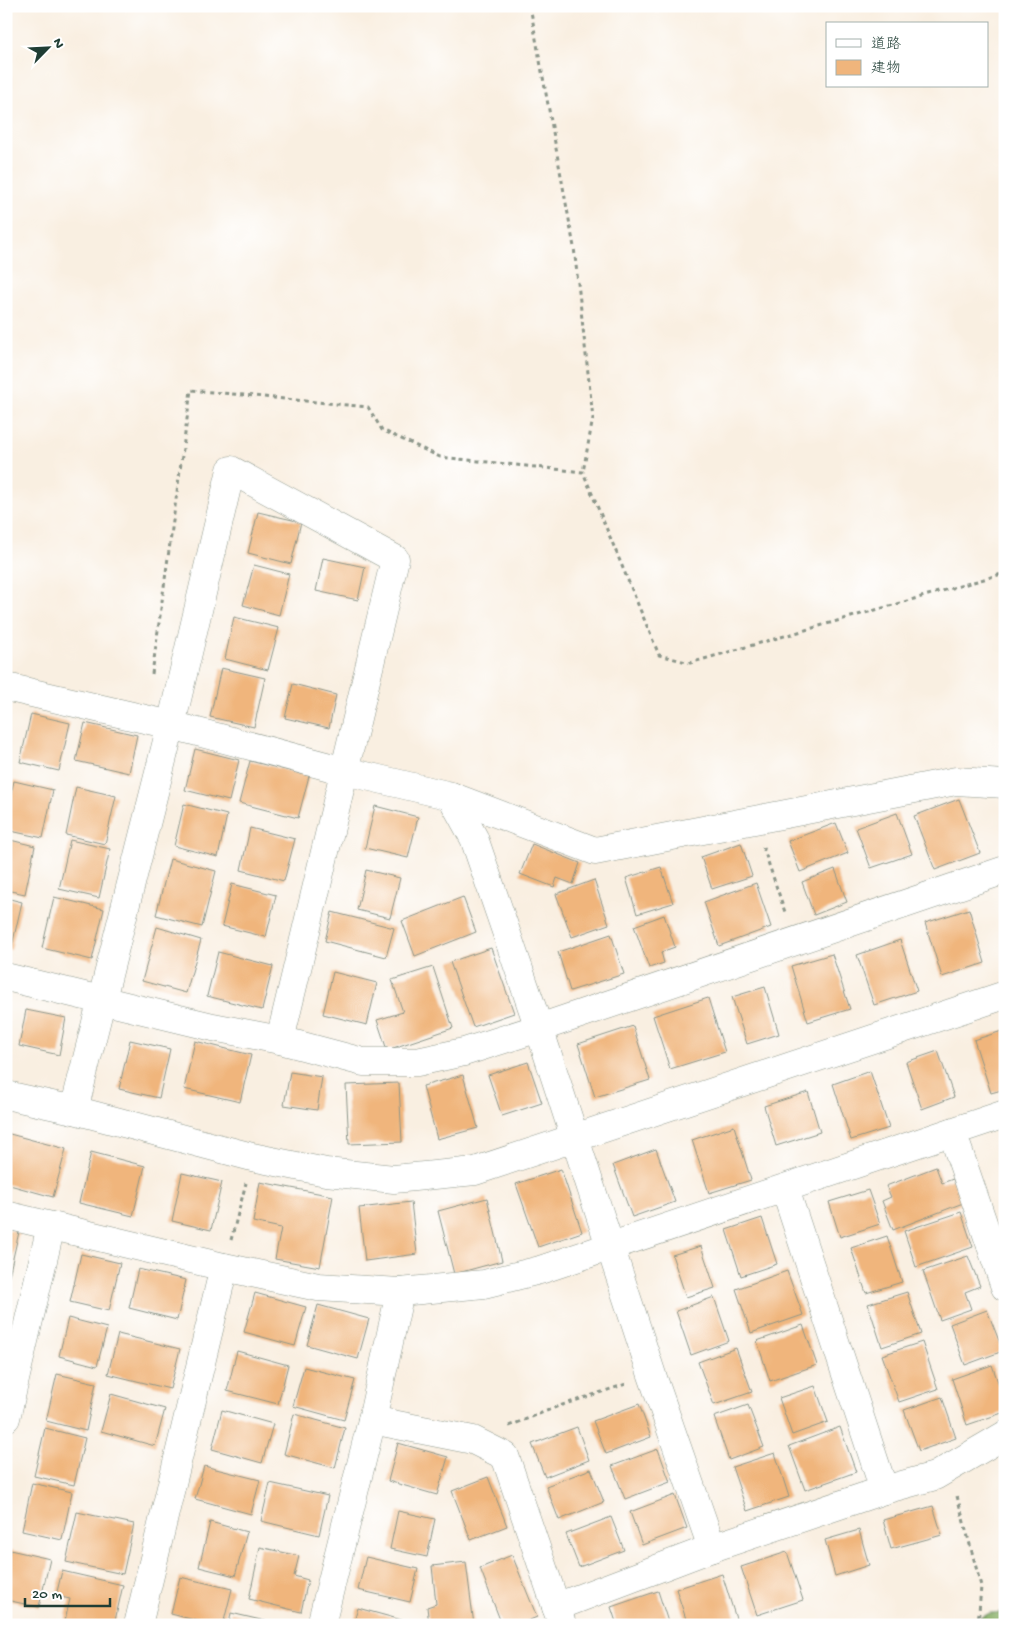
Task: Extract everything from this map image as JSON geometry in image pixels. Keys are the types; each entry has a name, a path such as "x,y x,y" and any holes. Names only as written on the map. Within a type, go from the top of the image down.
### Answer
{"street":[{"path":"74,1110 170,725 231,470 395,559 280,1040"},
{"path":"6,687 170,725 345,771 451,796 595,851 956,781 1005,784"},
{"path":"451,796 474,838 576,1138 652,1375 712,1548"},
{"path":"6,977 213,1027 280,1040 363,1062 417,1062 464,1052 539,1028 1005,870"},
{"path":"6,1095 74,1110 252,1157 326,1172 394,1179 475,1171 1005,996"},
{"path":"6,1215 224,1267 318,1287 400,1292 484,1284 540,1270 611,1247 1005,1114"},
{"path":"952,1132 1005,1288"},
{"path":"785,1189 884,1490"},
{"path":"6,1418 51,1226"},
{"path":"138,1625 224,1267"},
{"path":"321,1625 372,1420 400,1292"},
{"path":"372,1420 473,1440 505,1456 559,1616 712,1548 884,1490 934,1476 1005,1435"}],"path":[{"path":"530,6 575,256 593,418 583,472 659,655 690,663 1005,573"},
{"path":"151,675 190,390 368,407 382,430 440,457 583,472"},
{"path":"754,820 795,942"},
{"path":"224,1267 252,1157"},
{"path":"473,1440 559,1406 652,1375"},
{"path":"934,1476 957,1494 981,1586 978,1625"}],"green space":[{"path":"1005,1612 1005,1625 962,1625 990,1613"}],"building":[{"path":"258,512 301,522 291,564 248,553"},
{"path":"323,558 365,567 358,600 316,591"},
{"path":"254,565 289,574 279,615 243,605"},
{"path":"234,617 279,628 268,670 225,659"},
{"path":"221,668 265,678 254,727 210,717"},
{"path":"293,684 336,695 329,728 285,718"},
{"path":"31,714 70,723 59,771 20,762"},
{"path":"85,723 137,735 129,773 76,761"},
{"path":"195,749 239,760 229,801 185,790"},
{"path":"250,761 309,776 298,818 239,803"},
{"path":"14,781 53,790 43,838 6,830 6,814"},
{"path":"76,787 116,796 105,844 66,835"},
{"path":"959,799 980,853 935,870 914,816"},
{"path":"184,804 227,815 218,857 174,846"},
{"path":"375,806 418,817 408,858 365,848"},
{"path":"897,813 912,854 871,868 856,828"},
{"path":"836,823 848,853 800,872 788,841"},
{"path":"250,828 295,839 284,881 241,870"},
{"path":"6,839 35,846 25,894 6,890"},
{"path":"70,840 110,849 99,898 59,889"},
{"path":"741,843 752,876 712,889 701,857"},
{"path":"532,844 580,863 573,884 557,878 554,887 520,874"},
{"path":"170,859 216,871 202,927 156,915"},
{"path":"661,867 673,903 637,914 626,878"},
{"path":"835,869 847,902 814,915 802,882"},
{"path":"366,870 400,878 390,918 357,910"},
{"path":"594,880 609,924 572,937 556,894"},
{"path":"756,883 771,927 719,946 704,902"},
{"path":"232,884 276,895 266,937 222,926"},
{"path":"54,897 104,909 92,960 42,948"},
{"path":"463,897 476,932 415,956 402,921"},
{"path":"6,898 22,902 11,950 6,949"},
{"path":"969,909 985,963 942,977 925,923"},
{"path":"332,912 394,928 386,957 325,941"},
{"path":"664,915 675,947 661,952 664,963 649,968 634,926"},
{"path":"157,927 201,940 186,993 142,981"},
{"path":"611,934 624,974 570,991 558,952"},
{"path":"900,940 917,991 874,1005 857,955"},
{"path":"491,948 514,1013 473,1027 450,962"},
{"path":"218,952 273,966 262,1010 207,996"},
{"path":"832,954 850,1009 808,1022 791,966"},
{"path":"433,967 453,1028 387,1050 377,1020 403,1012 392,980"},
{"path":"333,972 377,983 367,1025 323,1014"},
{"path":"765,987 779,1034 747,1044 732,997"},
{"path":"708,998 725,1052 670,1069 653,1016"},
{"path":"26,1010 66,1018 59,1055 19,1046"},
{"path":"633,1026 650,1080 595,1097 578,1044"},
{"path":"1005,1030 1005,1089 991,1093 974,1040"},
{"path":"130,1040 170,1049 159,1098 119,1089"},
{"path":"195,1041 251,1055 240,1102 184,1089"},
{"path":"938,1051 954,1097 922,1109 906,1062"},
{"path":"528,1062 542,1103 502,1116 488,1075"},
{"path":"870,1071 889,1128 851,1140 833,1084"},
{"path":"290,1072 322,1077 317,1110 284,1105"},
{"path":"463,1075 478,1128 437,1139 423,1086"},
{"path":"399,1083 402,1142 349,1144 346,1085"},
{"path":"808,1092 820,1132 776,1146 764,1106"},
{"path":"734,1126 751,1180 709,1193 692,1140"},
{"path":"6,1133 66,1149 53,1197 6,1184"},
{"path":"656,1149 675,1202 632,1217 613,1165"},
{"path":"91,1152 145,1166 133,1216 79,1203"},
{"path":"936,1167 942,1183 953,1179 963,1203 893,1230 882,1201 891,1197 886,1186"},
{"path":"561,1169 582,1232 538,1247 516,1184"},
{"path":"182,1173 222,1182 211,1230 172,1221"},
{"path":"260,1182 333,1196 320,1267 275,1259 281,1228 253,1222"},
{"path":"868,1190 880,1224 840,1237 829,1202"},
{"path":"487,1198 502,1261 454,1274 438,1211"},
{"path":"411,1202 417,1254 365,1261 359,1208"},
{"path":"961,1212 973,1247 916,1267 904,1231"},
{"path":"762,1218 777,1264 741,1276 726,1230"},
{"path":"6,1229 19,1232 8,1280 6,1280"},
{"path":"887,1236 902,1282 866,1293 851,1248"},
{"path":"701,1246 715,1288 686,1297 672,1255"},
{"path":"81,1254 120,1263 109,1311 70,1302"},
{"path":"968,1256 980,1286 965,1292 971,1309 940,1320 923,1271"},
{"path":"138,1269 186,1280 177,1320 129,1308"},
{"path":"787,1271 803,1315 751,1333 736,1289"},
{"path":"907,1292 921,1334 882,1347 868,1304"},
{"path":"255,1293 306,1307 295,1346 244,1332"},
{"path":"714,1297 729,1341 691,1355 676,1311"},
{"path":"318,1305 369,1319 358,1359 307,1345"},
{"path":"987,1310 1003,1351 965,1365 950,1324"},
{"path":"68,1318 107,1328 97,1366 59,1356"},
{"path":"803,1325 817,1365 770,1381 757,1341"},
{"path":"118,1334 180,1349 170,1389 108,1374"},
{"path":"922,1342 938,1389 899,1402 882,1355"},
{"path":"736,1348 752,1392 714,1405 698,1362"},
{"path":"237,1351 288,1365 278,1404 227,1391"},
{"path":"992,1365 1005,1402 1005,1412 967,1425 952,1379"},
{"path":"304,1367 355,1380 344,1420 293,1406"},
{"path":"57,1374 96,1383 86,1431 46,1421"},
{"path":"815,1386 828,1422 792,1435 779,1398"},
{"path":"111,1394 165,1409 155,1446 101,1431"},
{"path":"942,1397 956,1438 919,1451 904,1410"},
{"path":"639,1404 651,1437 606,1454 593,1421"},
{"path":"748,1405 764,1447 729,1460 714,1417"},
{"path":"222,1410 273,1424 262,1463 212,1449"},
{"path":"294,1414 345,1428 335,1468 284,1454"},
{"path":"577,1427 589,1460 545,1477 532,1444"},
{"path":"840,1427 856,1472 805,1490 789,1446"},
{"path":"45,1428 85,1438 74,1485 34,1476"},
{"path":"398,1443 448,1457 437,1495 388,1481"},
{"path":"658,1449 670,1482 625,1499 612,1466"},
{"path":"775,1453 789,1497 747,1511 732,1467"},
{"path":"204,1466 260,1480 251,1514 195,1499"},
{"path":"591,1469 604,1502 559,1520 546,1486"},
{"path":"488,1477 507,1526 471,1540 452,1491"},
{"path":"32,1483 72,1492 62,1540 22,1531"},
{"path":"270,1483 328,1496 319,1535 261,1521"},
{"path":"675,1495 687,1528 642,1545 630,1512"},
{"path":"933,1506 942,1535 891,1549 883,1520"},
{"path":"398,1511 435,1519 427,1557 390,1549"},
{"path":"77,1512 134,1524 123,1574 66,1562"},
{"path":"611,1517 624,1550 579,1567 566,1534"},
{"path":"210,1522 247,1532 235,1576 199,1567"},
{"path":"859,1530 869,1565 835,1576 825,1540"},
{"path":"260,1547 299,1556 294,1576 308,1580 301,1612 249,1599"},
{"path":"10,1550 50,1559 39,1607 6,1600 6,1568"},
{"path":"787,1552 803,1600 757,1615 741,1567"},
{"path":"512,1555 537,1617 518,1625 502,1625 480,1568"},
{"path":"366,1557 418,1569 410,1602 358,1590"},
{"path":"466,1562 474,1625 429,1625 427,1607 436,1604 432,1566"},
{"path":"62,1571 123,1585 114,1625 64,1625 70,1599 56,1596"},
{"path":"722,1574 737,1622 726,1625 688,1625 676,1589"},
{"path":"180,1577 232,1589 223,1625 214,1625 171,1614"},
{"path":"658,1591 669,1625 617,1625 611,1607"},
{"path":"358,1608 409,1622 408,1625 353,1625"},
{"path":"231,1613 278,1624 278,1625 229,1625"}]}
